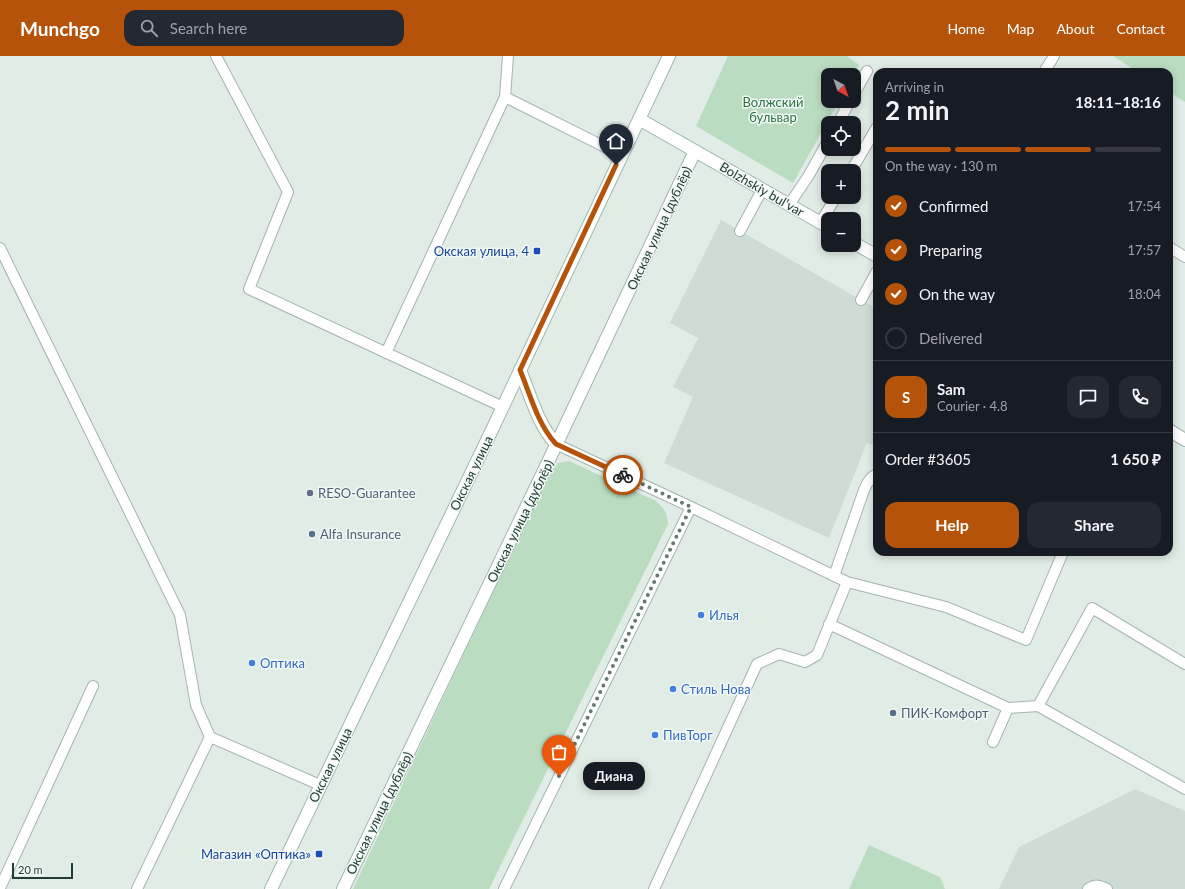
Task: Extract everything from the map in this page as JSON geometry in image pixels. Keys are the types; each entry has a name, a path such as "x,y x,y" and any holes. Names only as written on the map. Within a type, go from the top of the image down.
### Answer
{"street":[{"name":"Окская улица","path":"271,889 503,407 669,56"},
{"path":"638,119 695,151"},
{"name":"Bolzhskiy bul'var","path":"695,151 821,223"},
{"name":"Окская улица (дублёр)","path":"343,889 695,151"},
{"path":"861,247 873,254"},
{"path":"520,370 543,425 556,444"},
{"path":"1173,432 1185,440"}],"lane":[{"path":"216,56 288,192 249,289 503,407"},
{"path":"386,353 505,97 508,56"},
{"path":"1046,68 1054,56"},
{"path":"861,82 867,71"},
{"path":"505,97 622,155"},
{"path":"855,164 873,134"},
{"path":"790,205 821,154"},
{"path":"740,231 762,190"},
{"path":"0,248 180,615 196,704 210,737 320,785"},
{"path":"1173,250 1185,257"},
{"path":"861,300 873,278"},
{"path":"556,444 847,582 946,607 1026,640 1061,556"},
{"path":"834,576 864,490 873,476"},
{"path":"504,889 691,507"},
{"path":"654,889 757,664 780,654 805,662 818,654 847,582"},
{"path":"1038,706 1092,608 1185,664"},
{"path":"830,624 1008,708 1038,706 1185,789"},
{"path":"0,888 93,686"},
{"path":"992,742 1008,708"},
{"path":"137,889 210,737"},
{"path":"1088,889 1099,885 1107,889"}],"shaded area":[{"path":"721,220 873,307 873,445 867,443 829,538 664,463 693,397 673,387 698,338 670,323"},
{"path":"1135,789 1185,811 1185,889 999,889 1019,847"}],"green space":[{"name":"Волжский бульвар","path":"728,56 847,56 859,65 858,68 821,68 821,108 835,108 831,116 821,116 821,133 793,183 696,126"},
{"path":"1113,56 1185,56 1185,102 1173,94 1173,68 1132,68"},
{"path":"569,461 656,501 665,511 668,524 489,889 353,889 550,471 558,463"},
{"path":"869,845 940,877 945,889 849,889"}],"way so far":[{"path":"559,776 691,507 623,475"}],"place":[{"name":"Окская улица, 4","path":"537,251"},
{"name":"RESO-Guarantee","path":"310,493"},
{"name":"Alfa Insurance","path":"312,534"},
{"name":"Илья","path":"701,615"},
{"name":"Оптика","path":"252,663"},
{"name":"Стиль Нова","path":"673,689"},
{"name":"ПИК-Комфорт","path":"893,713"},
{"name":"ПивТорг","path":"655,735"},
{"name":"Диана","path":"559,776"},
{"name":"Магазин «Оптика»","path":"319,854"}],"route":[{"path":"616,165 520,370 543,425 556,444 623,475"}]}
